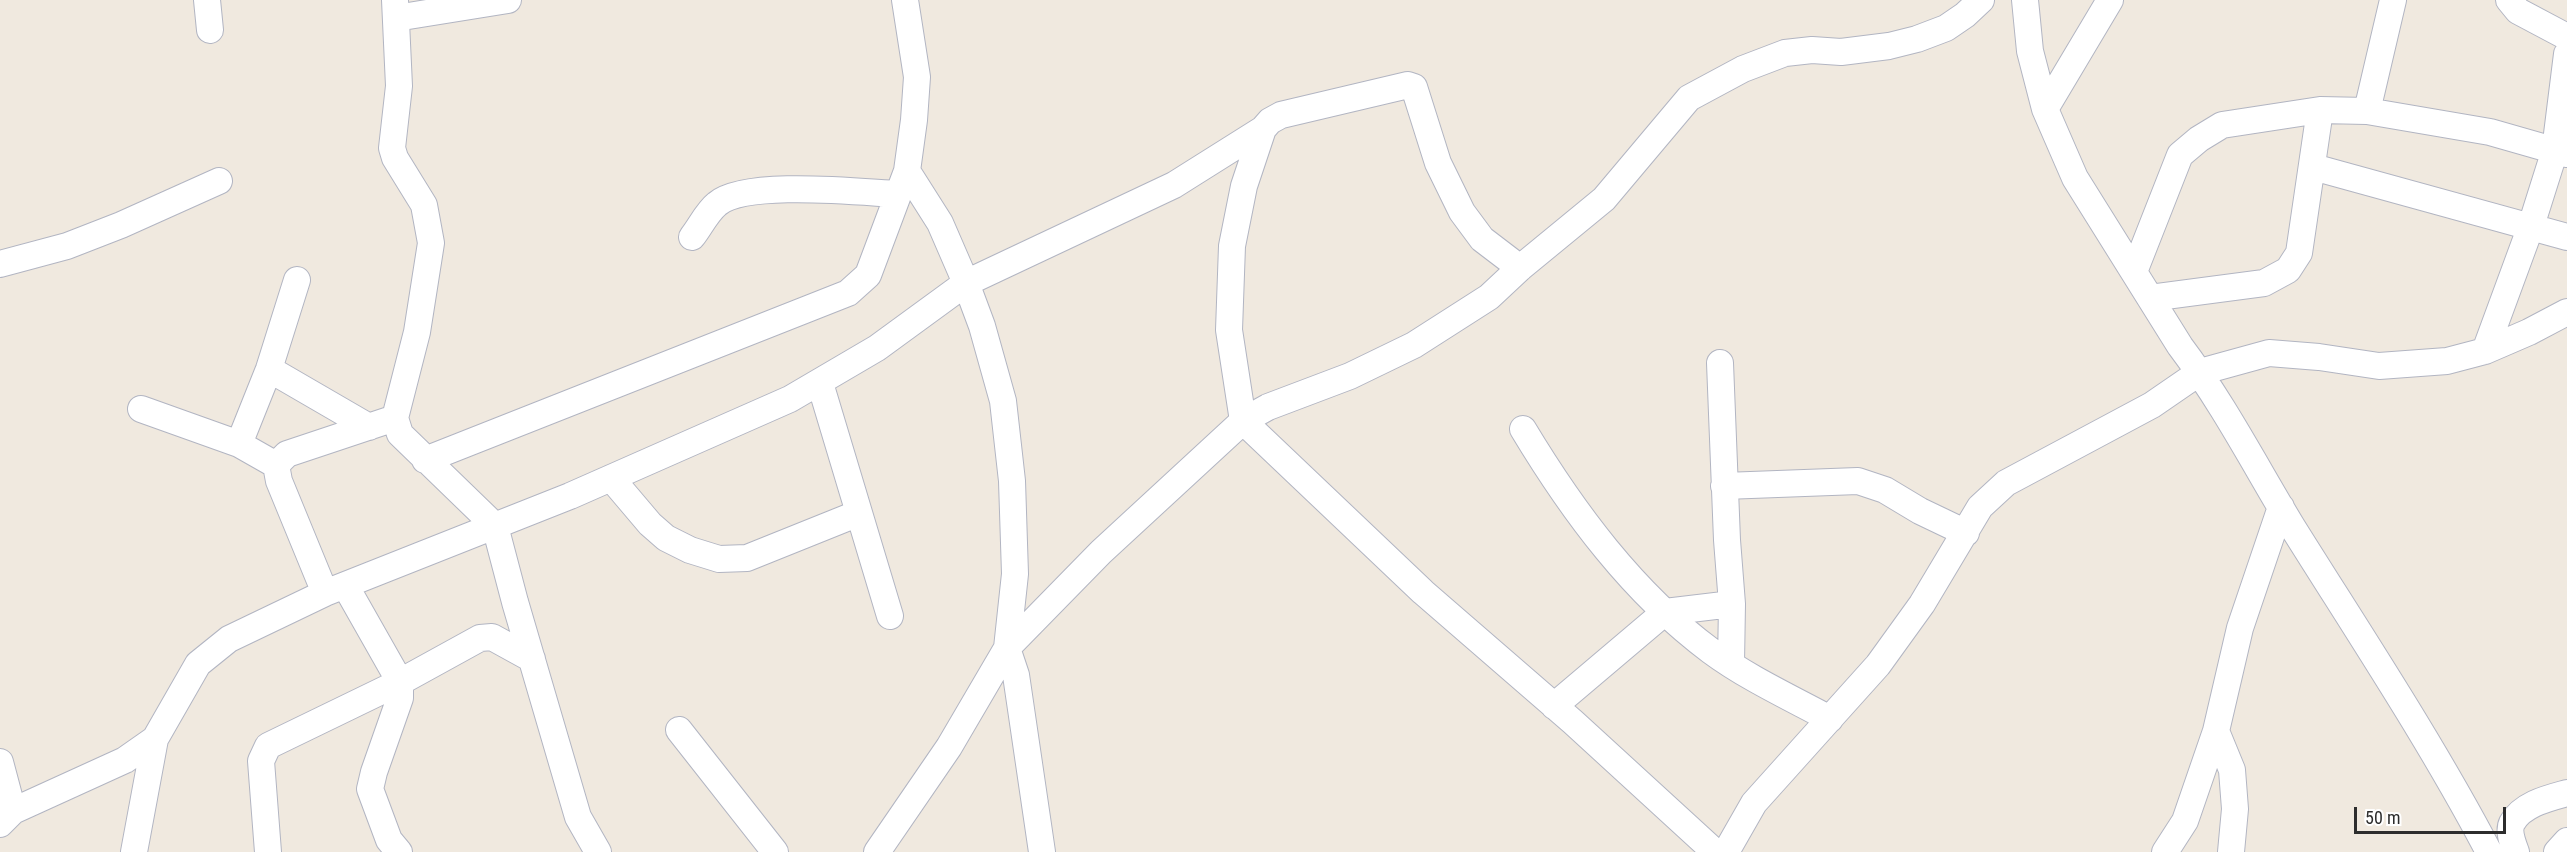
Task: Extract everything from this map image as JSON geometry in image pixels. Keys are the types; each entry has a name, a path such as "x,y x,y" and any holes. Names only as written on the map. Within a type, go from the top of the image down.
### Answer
{"street":[{"path":"207,0 210,30"},
{"path":"508,0 395,9 399,86 392,148 395,158 424,205 431,243 417,332 395,418 400,434 495,526 579,817 597,852"},
{"path":"425,460 848,293 868,275 903,182 914,120 917,77 904,0"},
{"path":"877,852 949,747 1007,648 1101,552 1243,421 1268,407 1350,376 1414,345 1489,297 1520,268 1604,199 1689,98 1743,69 1785,53 1812,50 1841,52 1889,46 1917,39 1946,28 1981,0"},
{"path":"2025,0 2030,51 2045,109 2075,178 2180,346 2200,372 2452,782 2488,852"},
{"path":"2045,109 2110,0"},
{"path":"2367,111 2393,0"},
{"path":"2509,0 2518,11 2567,37"},
{"path":"2485,351 2561,152 2567,54"},
{"path":"1520,268 1482,239 1462,212 1438,163 1414,87 1408,85 1281,115 1269,121 1263,129 1244,186 1232,246 1229,330 1243,421 1423,592 1554,706 1715,852"},
{"path":"2134,272 2180,155 2199,139 2222,125 2320,110 2367,111 2490,132 2561,152"},
{"path":"2150,298 2264,284 2288,270 2299,253 2320,110"},
{"path":"134,852 155,739 198,664 229,639 335,589 611,478 790,399 877,348 966,283 1174,185 1263,129"},
{"path":"2313,167 2567,237"},
{"path":"0,264 66,246 121,225 219,181"},
{"path":"692,237 717,204 739,192 903,182"},
{"path":"903,182 940,223 982,326 1004,412 1012,481 1015,574 1007,648 1016,675 1042,852"},
{"path":"239,444 269,369 297,280"},
{"path":"1726,852 1754,803 1878,665 1922,604 1980,507 2006,483 2152,405 2200,372 2269,353 2319,357 2379,366 2447,361 2485,351 2567,312"},
{"path":"1720,363 1724,486 1732,604 1731,663"},
{"path":"269,369 369,427"},
{"path":"820,382 890,616"},
{"path":"141,409 239,444 276,465 279,481 335,589 400,682 400,698 370,789 389,840 399,852"},
{"path":"276,465 287,454 395,418"},
{"path":"1523,429 1573,506 1605,548 1665,612 1712,652 1830,719"},
{"path":"611,478 650,524 666,538 690,550 720,559 747,558 859,513"},
{"path":"1724,486 1858,481 1885,490 1920,511 1966,533"},
{"path":"2165,852 2185,821 2216,730 2240,628 2281,507"},
{"path":"1554,706 1665,612 1732,604"},
{"path":"266,851 261,761 268,746 400,682 480,638 492,637 532,659"},
{"path":"679,730 774,852"},
{"path":"2216,730 2232,770 2235,809 2231,852"},
{"path":"0,762 7,817 125,760 155,739"},
{"path":"2516,852 2511,836 2511,824 2524,809 2550,797 2567,793"},
{"path":"2557,852 2567,841"}]}
